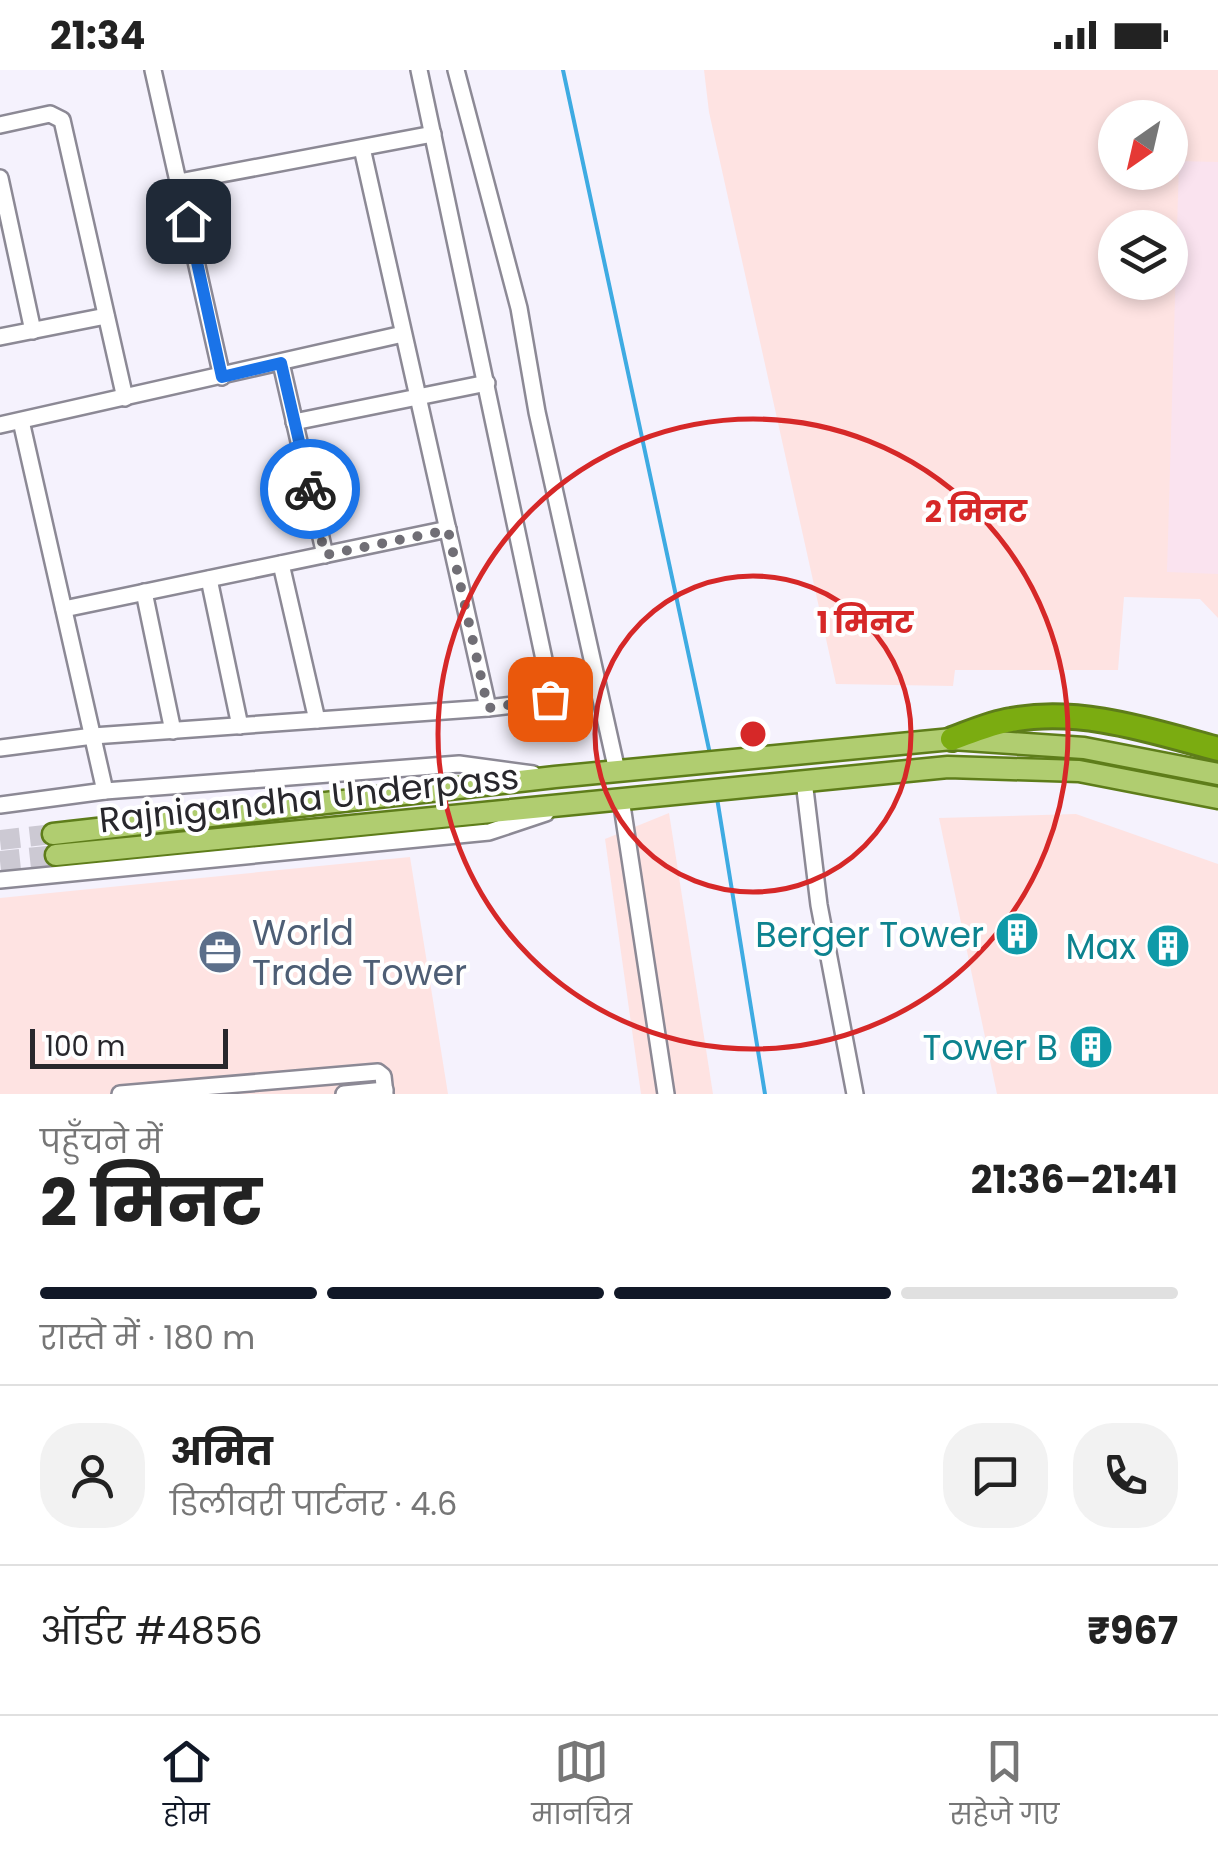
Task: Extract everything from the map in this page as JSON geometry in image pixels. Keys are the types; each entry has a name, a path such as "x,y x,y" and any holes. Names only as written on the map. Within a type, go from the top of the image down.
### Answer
{"highway":[{"path":"952,738 1009,720 1053,715 1136,726 1218,750"}],"main road":[{"name":"Rajnigandha Underpass","path":"1218,774 1084,748 952,738 555,777 55,845 568,805 948,766 1079,771 1218,798"}],"street":[{"path":"153,70 222,377"},
{"path":"0,748 93,736 488,708 546,701 552,693 419,70"},
{"path":"456,70 519,308 537,412 625,770"},
{"path":"0,125 50,114 62,120 126,398"},
{"path":"180,182 434,134"},
{"path":"362,148 488,708"},
{"path":"0,178 33,330"},
{"path":"0,337 106,316"},
{"path":"0,426 404,334"},
{"path":"281,363 325,555"},
{"path":"294,422 487,383"},
{"path":"21,421 105,790"},
{"path":"64,609 448,530"},
{"path":"281,564 317,720"},
{"path":"210,578 240,726"},
{"path":"144,592 172,731"},
{"path":"0,805 105,790 458,764 555,777"},
{"path":"796,782 855,1094"},
{"path":"630,798 666,1094"},
{"path":"0,880 489,832 568,805"},
{"path":"363,1073 365,1093"},
{"path":"120,1094 382,1074 385,1092 344,1094"}],"shaded area":[{"path":"704,70 1218,70 1218,618 1200,599 1124,597 1118,670 955,670 953,686 836,684 709,112"},
{"path":"1188,161 1218,162 1218,574 1167,572 1175,300 1188,300 1188,210 1178,210 1178,190 1188,190"},
{"path":"669,813 713,1094 641,1094 605,839"},
{"path":"1076,814 1218,864 1218,1094 997,1094 939,818"},
{"path":"410,857 448,1094 0,1094 0,898"}],"waterway":[{"path":"563,70 710,754"},
{"path":"717,798 765,1094"}],"tunnel":[{"path":"0,840 53,834"},
{"path":"0,861 56,855"}],"way so far":[{"path":"310,489 325,555 448,530 488,708 550,699"}],"place":[{"name":"Berger Tower","path":"1017,934"},
{"name":"Max","path":"1168,946"},
{"name":"World Trade Tower","path":"220,952"},
{"name":"Tower B","path":"1091,1047"}],"route":[{"path":"188,221 222,377 281,363 310,489"}]}
